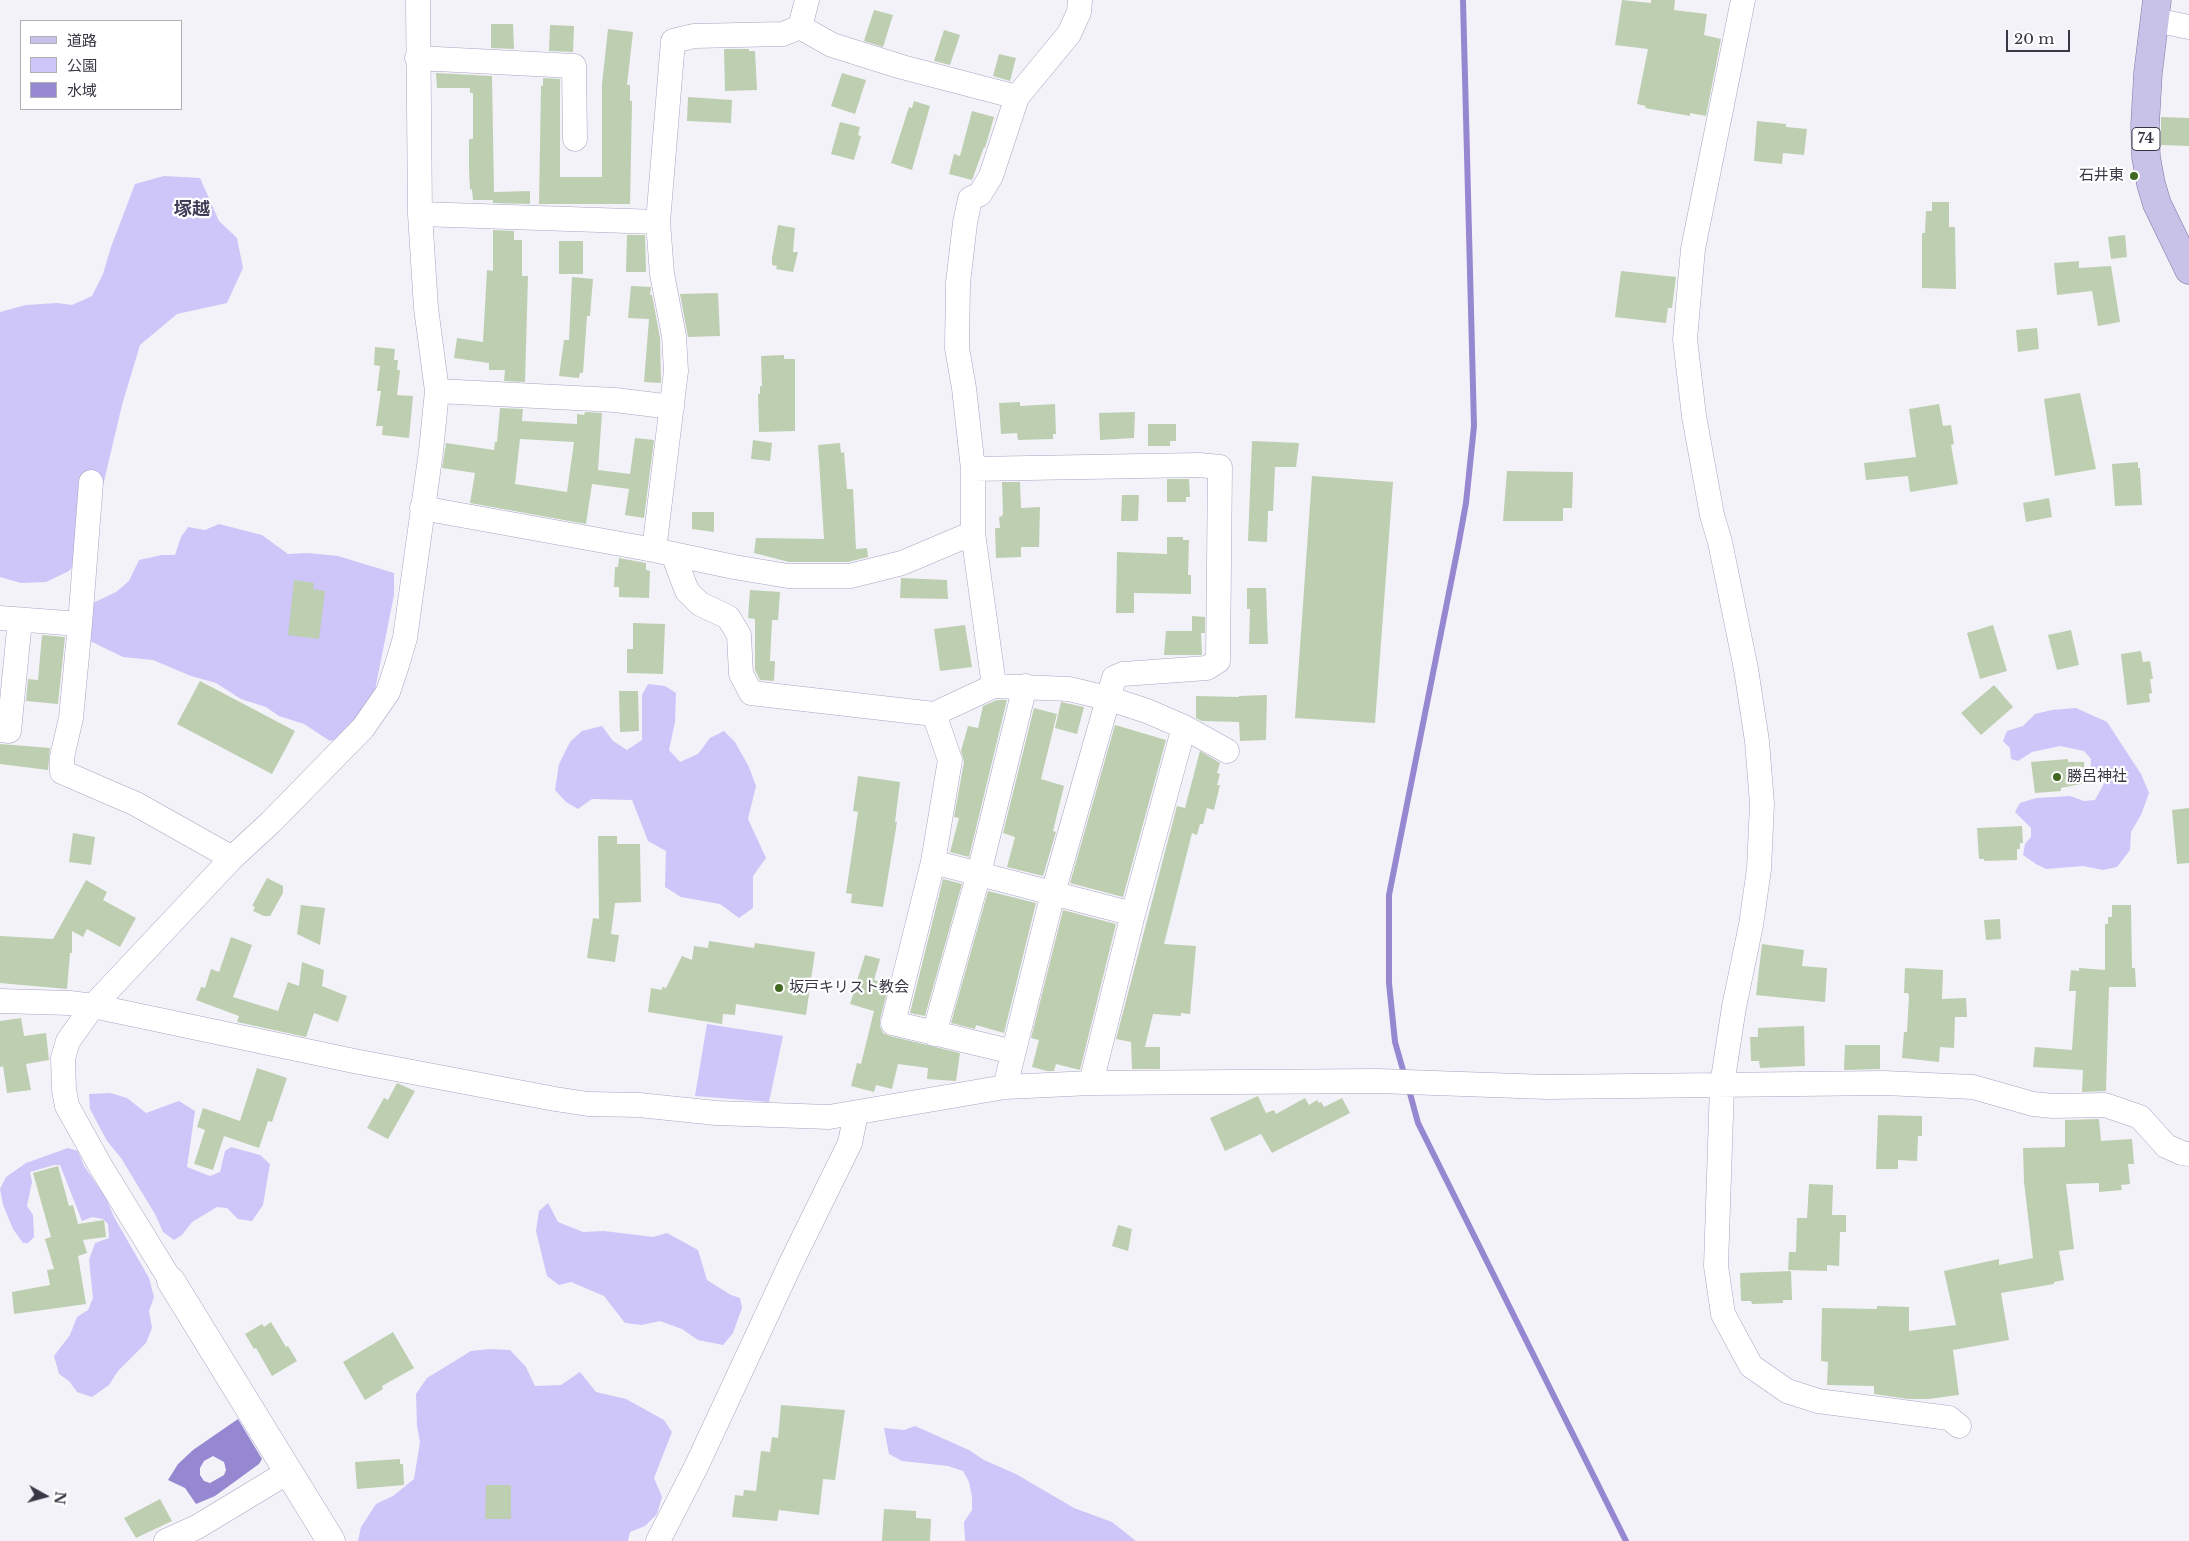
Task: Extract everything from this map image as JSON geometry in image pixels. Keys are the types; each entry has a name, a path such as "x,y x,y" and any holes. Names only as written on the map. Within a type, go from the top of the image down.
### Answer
{"main road":[{"name":"74","path":"2156,10 2148,73 2145,125 2146,157 2157,204 2189,270"}],"street":[{"path":"331,1541 101,1167 67,1106 63,1083 63,1058 68,1041 93,1006 232,858 271,822 363,728 388,692 405,638 431,451 437,390 426,308 420,214 417,58 418,0"},
{"path":"800,27 807,0"},
{"path":"994,686 972,533 973,469 964,388 956,348 958,283 965,223 970,200 980,194 991,176 1017,98 1069,34 1079,12 1080,0"},
{"path":"1744,0 1693,249 1685,339 1694,416 1712,515 1720,542 1746,669 1757,742 1762,804 1759,869 1751,925 1734,1007 1722,1085 1716,1266 1723,1314 1751,1366 1787,1391 1818,1401 1931,1414 1949,1418 1959,1426"},
{"path":"2156,10 2189,27"},
{"path":"800,27 832,45 902,68 1017,98"},
{"path":"800,27 784,34 694,36 673,41 658,222 662,274 674,336 676,371 672,407 664,552 687,591 700,604 728,617 739,635 741,674 751,693 934,714 994,686 1069,689 1107,698 1147,711 1184,727 1227,751"},
{"path":"417,58 574,66 575,140"},
{"path":"420,214 658,222"},
{"path":"437,390 615,400 672,407"},
{"path":"973,469 1199,464 1220,467 1218,661 1207,668 1123,674 1114,678 1053,894 1005,1087"},
{"path":"91,482 71,718 62,757 62,772 136,804 232,858"},
{"path":"422,508 788,576 850,576 902,563 972,533"},
{"path":"0,730 9,731 10,619 80,624"},
{"path":"934,1034 979,873 1025,686"},
{"path":"934,714 950,760 934,862 893,1023 1013,1052"},
{"path":"1091,1083 1133,914 1184,727"},
{"path":"934,862 1133,914"},
{"path":"0,1001 70,1003 93,1006 354,1061 588,1104 639,1105 716,1113 829,1117 1005,1087 1091,1083 1378,1081 1547,1087 1884,1082 1973,1087 2033,1104 2053,1106 2106,1105 2140,1117 2166,1146 2189,1154"},
{"path":"658,1541 696,1467 790,1265 850,1143 856,1113"},
{"path":"166,1541 200,1534 288,1472"}],"green space":[{"path":"164,176 200,178 219,221 237,238 243,268 227,303 177,314 140,345 122,405 88,549 69,571 46,582 21,583 0,577 0,312 26,305 57,303 72,305 92,296 103,274 111,247 135,184"},
{"path":"219,524 262,535 288,554 308,553 338,556 394,573 394,595 375,690 356,720 337,739 330,741 304,724 279,716 266,707 241,699 216,683 191,676 153,660 123,657 90,641 93,603 116,592 129,581 139,560 162,555 175,555 181,537 188,527 205,530"},
{"path":"648,684 665,686 676,693 675,722 669,750 680,762 698,754 710,738 724,731 735,742 749,767 756,786 748,819 766,858 753,876 753,908 739,918 720,904 681,897 665,887 666,851 648,841 632,800 592,799 578,809 566,802 555,790 559,764 570,742 582,731 602,726 613,741 627,750 642,740 642,695"},
{"path":"2076,708 2107,722 2141,774 2149,793 2141,815 2131,832 2130,850 2117,867 2103,870 2083,866 2046,869 2036,864 2023,855 2025,844 2031,837 2031,828 2015,812 2020,803 2036,798 2070,796 2084,801 2095,800 2106,780 2098,778 2090,781 2091,759 2084,751 2060,746 2032,752 2018,761 2011,759 2010,748 2003,741 2007,731 2023,726 2035,714"},
{"path":"707,1024 783,1036 769,1102 695,1096"},
{"path":"110,1093 127,1098 146,1113 179,1101 195,1111 187,1167 210,1176 220,1172 225,1151 231,1147 260,1155 270,1164 263,1205 252,1221 238,1219 227,1208 217,1207 192,1222 182,1235 174,1240 163,1232 155,1214 121,1158 107,1141 90,1109 89,1094"},
{"path":"68,1148 78,1151 84,1166 106,1198 114,1217 149,1278 154,1297 149,1311 152,1328 146,1343 118,1371 109,1385 92,1397 77,1392 69,1381 59,1374 54,1356 70,1335 77,1317 88,1310 93,1298 89,1260 95,1243 109,1238 108,1224 103,1219 92,1217 82,1221 60,1165 54,1165 30,1172 32,1182 27,1206 33,1215 34,1237 28,1243 23,1243 13,1229 3,1205 0,1189 6,1177 26,1163"},
{"path":"548,1203 558,1222 583,1232 604,1231 653,1237 667,1233 698,1250 707,1280 731,1295 740,1298 742,1308 733,1333 723,1345 698,1340 682,1329 660,1321 642,1325 625,1323 604,1296 571,1282 559,1285 547,1276 536,1231 539,1211"},
{"path":"490,1349 510,1350 526,1367 535,1386 561,1385 580,1372 596,1392 626,1399 664,1420 672,1432 654,1478 662,1497 657,1514 645,1526 630,1532 628,1541 358,1541 361,1527 376,1504 393,1496 414,1479 420,1442 417,1426 416,1394 427,1378 471,1351"},
{"path":"915,1426 969,1450 984,1460 1016,1474 1074,1508 1112,1522 1136,1541 965,1541 964,1522 972,1510 972,1497 969,1482 963,1471 948,1466 902,1461 889,1454 884,1428 904,1430"}],"water":[{"path":"238,1419 262,1459 259,1464 215,1496 196,1504 185,1488 168,1480 178,1464 193,1450","holes":["213,1456 224,1462 226,1470 224,1475 210,1483 204,1481 200,1475 200,1468 204,1461"]}],"building":[{"path":"1622,0 1651,3 1651,0 1675,0 1674,10 1707,14 1704,35 1721,39 1706,116 1690,113 1690,116 1645,108 1646,106 1637,104 1648,49 1615,45"},
{"path":"874,10 893,15 883,47 864,41"},
{"path":"491,24 513,24 514,49 491,48"},
{"path":"550,25 574,26 573,52 549,51"},
{"path":"608,29 633,32 627,85 630,85 630,101 632,101 630,204 539,204 541,86 543,86 543,78 560,79 560,177 602,177 602,84"},
{"path":"944,30 960,35 950,65 934,61"},
{"path":"724,49 749,49 749,51 755,51 757,90 725,91"},
{"path":"999,54 1016,58 1010,81 993,76"},
{"path":"436,73 492,76 494,192 530,191 530,204 493,203 493,200 473,200 472,189 470,190 469,139 473,139 473,93 470,93 470,88 437,88"},
{"path":"842,73 866,80 855,114 831,106"},
{"path":"688,97 732,100 731,123 687,121"},
{"path":"914,101 930,106 912,170 891,163 909,107 912,108"},
{"path":"972,111 994,117 985,148 972,180 949,174 954,154 960,156"},
{"path":"2161,117 2189,118 2189,146 2161,145"},
{"path":"1757,121 1786,124 1786,127 1807,129 1804,155 1783,153 1782,164 1754,161"},
{"path":"840,122 860,127 858,135 861,136 854,160 831,154"},
{"path":"1932,202 1949,202 1949,227 1955,227 1956,289 1922,288 1922,233 1925,233 1926,211 1932,211"},
{"path":"778,225 795,228 793,252 798,252 793,272 776,269 777,266 772,265"},
{"path":"493,230 514,231 514,240 522,240 522,276 528,276 525,382 504,381 505,370 489,370 489,363 454,358 457,338 483,342 487,270 493,271"},
{"path":"627,235 645,235 646,272 626,272"},
{"path":"2125,235 2127,257 2111,259 2108,237"},
{"path":"559,241 583,241 583,274 559,274"},
{"path":"2079,261 2079,268 2111,266 2120,322 2098,326 2092,291 2057,295 2054,263"},
{"path":"1621,271 1676,277 1672,308 1668,308 1666,323 1615,317"},
{"path":"572,277 593,279 590,316 587,316 583,373 580,373 579,378 559,376 564,340 569,340"},
{"path":"631,286 651,287 650,295 652,295 660,338 661,383 644,382 649,319 628,318"},
{"path":"718,293 720,336 688,337 680,294"},
{"path":"2037,328 2039,349 2018,352 2016,330"},
{"path":"375,347 395,349 394,360 398,360 397,370 400,370 397,395 413,396 409,438 382,435 383,426 376,426 381,391 377,391 380,366 374,365"},
{"path":"784,355 784,359 795,359 795,431 759,432 758,394 760,394 760,386 762,386 761,356"},
{"path":"2080,393 2096,469 2055,476 2044,399"},
{"path":"1020,402 1020,406 1055,404 1056,434 1053,434 1053,439 1018,440 1017,433 1001,434 999,403"},
{"path":"1939,404 1943,426 1951,425 1954,444 1951,445 1958,484 1910,492 1908,476 1866,480 1864,463 1916,457 1909,409"},
{"path":"500,408 523,409 522,421 577,424 577,414 584,415 585,412 602,413 598,470 630,474 635,438 654,440 644,518 625,515 629,489 592,484 586,524 470,503 475,473 442,468 446,443 494,450 495,442 497,442","holes":["520,439 574,442 567,492 515,484"]},
{"path":"1135,412 1134,438 1100,440 1099,413"},
{"path":"1148,424 1176,424 1176,441 1170,441 1170,446 1148,446"},
{"path":"753,440 772,443 770,461 751,459"},
{"path":"1252,441 1299,443 1296,467 1275,467 1273,511 1268,511 1267,542 1248,541"},
{"path":"840,443 841,453 844,452 847,489 853,489 856,549 867,548 868,557 848,562 789,562 754,553 756,538 824,539 818,445"},
{"path":"2138,462 2142,505 2115,506 2112,464"},
{"path":"1507,471 1573,472 1572,508 1563,508 1563,521 1503,521"},
{"path":"1312,476 1393,482 1375,723 1295,718"},
{"path":"1167,479 1189,479 1190,497 1186,497 1186,502 1167,502"},
{"path":"1002,482 1020,482 1021,508 1040,507 1039,547 1021,547 1021,557 996,558 995,528 1000,528 999,517 1003,513"},
{"path":"1122,495 1139,495 1138,521 1121,521"},
{"path":"2049,498 2052,517 2026,522 2023,503"},
{"path":"692,512 714,512 714,532 692,529"},
{"path":"1167,537 1183,537 1183,540 1189,540 1188,575 1191,575 1191,594 1134,593 1134,613 1116,613 1117,552 1167,554"},
{"path":"619,558 646,563 646,570 650,571 649,598 619,597 619,587 614,587 615,567 618,567"},
{"path":"901,578 947,580 948,599 900,598"},
{"path":"294,580 314,583 313,589 325,591 319,639 288,635"},
{"path":"1247,588 1266,588 1268,644 1249,644 1250,609 1247,609"},
{"path":"750,590 780,592 778,620 772,620 770,661 775,661 774,681 760,680 755,670 755,619 748,618"},
{"path":"1192,616 1205,617 1205,633 1201,633 1202,655 1164,655 1166,631 1192,631"},
{"path":"633,623 665,624 663,674 627,673 627,649 633,649"},
{"path":"965,625 972,667 940,671 934,629"},
{"path":"1993,625 2007,671 1980,679 1967,633"},
{"path":"2071,630 2079,665 2057,670 2048,635"},
{"path":"42,635 65,637 58,704 26,701 28,679 38,680"},
{"path":"2141,651 2143,662 2150,661 2153,679 2150,679 2152,693 2149,694 2150,702 2127,705 2121,654"},
{"path":"200,681 295,731 272,774 177,724"},
{"path":"1994,685 2013,707 1981,735 1961,713"},
{"path":"619,691 638,691 639,731 620,732"},
{"path":"1267,695 1266,740 1240,741 1239,722 1202,721 1196,718 1196,696 1239,697"},
{"path":"997,700 1007,700 969,857 950,852 959,818 954,817 964,762 961,751 968,726 978,728 983,706"},
{"path":"1061,702 1084,707 1077,734 1055,728"},
{"path":"1034,708 1057,714 1041,779 1064,786 1053,831 1056,832 1043,876 1007,867 1015,837 1003,833"},
{"path":"1115,725 1166,740 1123,897 1070,883"},
{"path":"0,744 50,748 48,770 0,764"},
{"path":"1200,751 1220,763 1217,773 1220,774 1217,785 1220,785 1214,810 1207,808 1203,824 1200,824 1197,835 1192,833 1164,944 1196,946 1190,1014 1181,1013 1181,1016 1153,1014 1145,1047 1160,1047 1160,1069 1132,1069 1131,1042 1116,1039 1177,806 1185,808"},
{"name":"勝呂神社","path":"2068,759 2068,762 2084,762 2086,783 2061,788 2061,791 2035,793 2031,762"},
{"path":"858,776 900,782 895,822 897,822 883,907 851,903 852,894 846,893 858,812 853,811"},
{"path":"2189,808 2189,863 2177,864 2172,810"},
{"path":"2022,826 2023,843 2020,843 2020,849 2017,849 2017,860 1984,861 1984,859 1979,859 1977,828"},
{"path":"73,833 95,837 91,865 69,862"},
{"path":"598,836 617,836 617,844 640,844 641,902 615,903 611,934 619,935 615,962 587,958 593,918 599,919"},
{"path":"267,878 283,886 283,893 270,916 264,916 253,911 255,907 252,906"},
{"path":"943,879 962,884 925,1016 910,1013"},
{"path":"86,880 107,892 103,900 136,918 120,947 87,929 83,937 72,931 72,953 70,953 67,989 0,983 0,936 53,939"},
{"path":"988,891 1036,903 1004,1033 976,1025 975,1029 951,1023"},
{"path":"301,905 325,908 320,945 297,934"},
{"path":"2112,905 2131,905 2132,968 2135,968 2136,987 2109,987 2106,1091 2082,1092 2083,1070 2033,1067 2035,1047 2072,1050 2076,991 2069,991 2071,970 2079,971 2079,968 2105,970 2105,924 2108,924 2108,917 2112,917"},
{"path":"1063,910 1116,924 1080,1070 1056,1064 1054,1071 1047,1071 1032,1067 1039,1040 1031,1038"},
{"path":"2000,919 2001,939 1986,940 1984,920"},
{"path":"231,937 252,945 233,997 278,1011 288,982 299,986 302,962 324,970 322,986 347,996 338,1022 314,1013 306,1037 237,1022 239,1016 196,1000 201,987 205,988 211,969 219,972"},
{"path":"709,941 754,948 755,943 815,952 806,1015 736,1004 735,1015 723,1014 722,1024 648,1012 651,988 662,990 662,987 666,988 682,956 692,960 694,946 708,948"},
{"path":"1762,944 1804,950 1802,966 1827,968 1825,1002 1756,995"},
{"path":"865,955 880,959 874,980 889,984 880,1020 883,1033 960,1053 956,1081 927,1079 928,1068 898,1064 892,1089 876,1085 874,1092 851,1086 857,1063 861,1064 874,1011 850,1004"},
{"path":"1905,968 1943,970 1942,999 1966,998 1967,1017 1955,1017 1954,1048 1940,1047 1939,1062 1902,1058 1904,1032 1907,1032 1909,996 1908,993 1904,993"},
{"path":"21,1018 24,1036 46,1033 49,1060 26,1064 31,1090 7,1093 3,1066 0,1067 0,1021"},
{"path":"1804,1026 1805,1066 1760,1068 1759,1061 1751,1061 1750,1037 1758,1037 1758,1028"},
{"path":"1845,1045 1880,1045 1880,1069 1844,1070"},
{"path":"257,1068 287,1078 272,1122 268,1121 259,1148 224,1136 213,1170 194,1164 205,1130 197,1127 203,1108 240,1121"},
{"path":"397,1083 415,1091 388,1139 367,1128 384,1098 388,1100"},
{"path":"1258,1096 1266,1113 1274,1110 1276,1114 1305,1098 1309,1105 1317,1100 1324,1107 1342,1098 1350,1113 1272,1153 1261,1134 1225,1151 1210,1118"},
{"path":"1878,1115 1922,1116 1922,1136 1918,1136 1917,1161 1898,1160 1898,1169 1876,1169"},
{"path":"2099,1119 2101,1141 2132,1139 2134,1164 2128,1164 2130,1184 2121,1185 2122,1190 2099,1192 2099,1183 2066,1184 2074,1249 2059,1251 2064,1280 2054,1282 2054,1284 2001,1293 2009,1340 1953,1350 1959,1395 1928,1399 1908,1399 1874,1394 1874,1386 1827,1385 1828,1362 1821,1361 1822,1308 1877,1309 1877,1306 1909,1307 1909,1331 1956,1325 1944,1271 1999,1259 1999,1265 2033,1258 2024,1182 2023,1148 2065,1147 2065,1120"},
{"path":"58,1166 69,1206 73,1205 78,1224 104,1220 106,1237 83,1240 87,1253 78,1256 86,1304 14,1314 12,1292 50,1285 47,1270 54,1269 45,1239 51,1237 33,1173"},
{"path":"1809,1184 1833,1185 1832,1215 1846,1215 1846,1232 1840,1232 1839,1266 1827,1265 1827,1271 1788,1270 1789,1252 1796,1252 1797,1218 1807,1218"},
{"path":"1118,1225 1132,1229 1128,1251 1112,1246"},
{"path":"1791,1271 1792,1300 1783,1300 1783,1303 1752,1304 1751,1301 1741,1301 1740,1273"},
{"path":"271,1322 297,1361 272,1376 256,1348 254,1349 245,1334 262,1324 264,1327"},
{"path":"393,1332 414,1368 382,1386 383,1389 365,1400 343,1362"},
{"path":"781,1405 845,1410 835,1480 823,1479 819,1515 779,1510 777,1521 732,1517 735,1495 743,1496 744,1490 756,1491 761,1451 770,1452 772,1437 778,1438"},
{"path":"400,1459 400,1464 403,1464 404,1485 357,1489 355,1462"},
{"path":"486,1485 511,1485 511,1519 485,1519"},
{"path":"160,1499 172,1521 136,1538 124,1518"},
{"path":"884,1509 916,1511 916,1518 931,1519 930,1541 882,1541"}],"waterway":[{"path":"1405,1077 1395,1042 1389,983 1389,895 1466,503 1474,426 1463,0"},
{"path":"1408,1086 1418,1123 1626,1541"}],"place":[{"name":"石井東","path":"2134,176"},
{"name":"勝呂神社","path":"2057,777"},
{"name":"坂戸キリスト教会","path":"779,988"}],"district":[{"name":"塚越","path":"192,210"}]}
